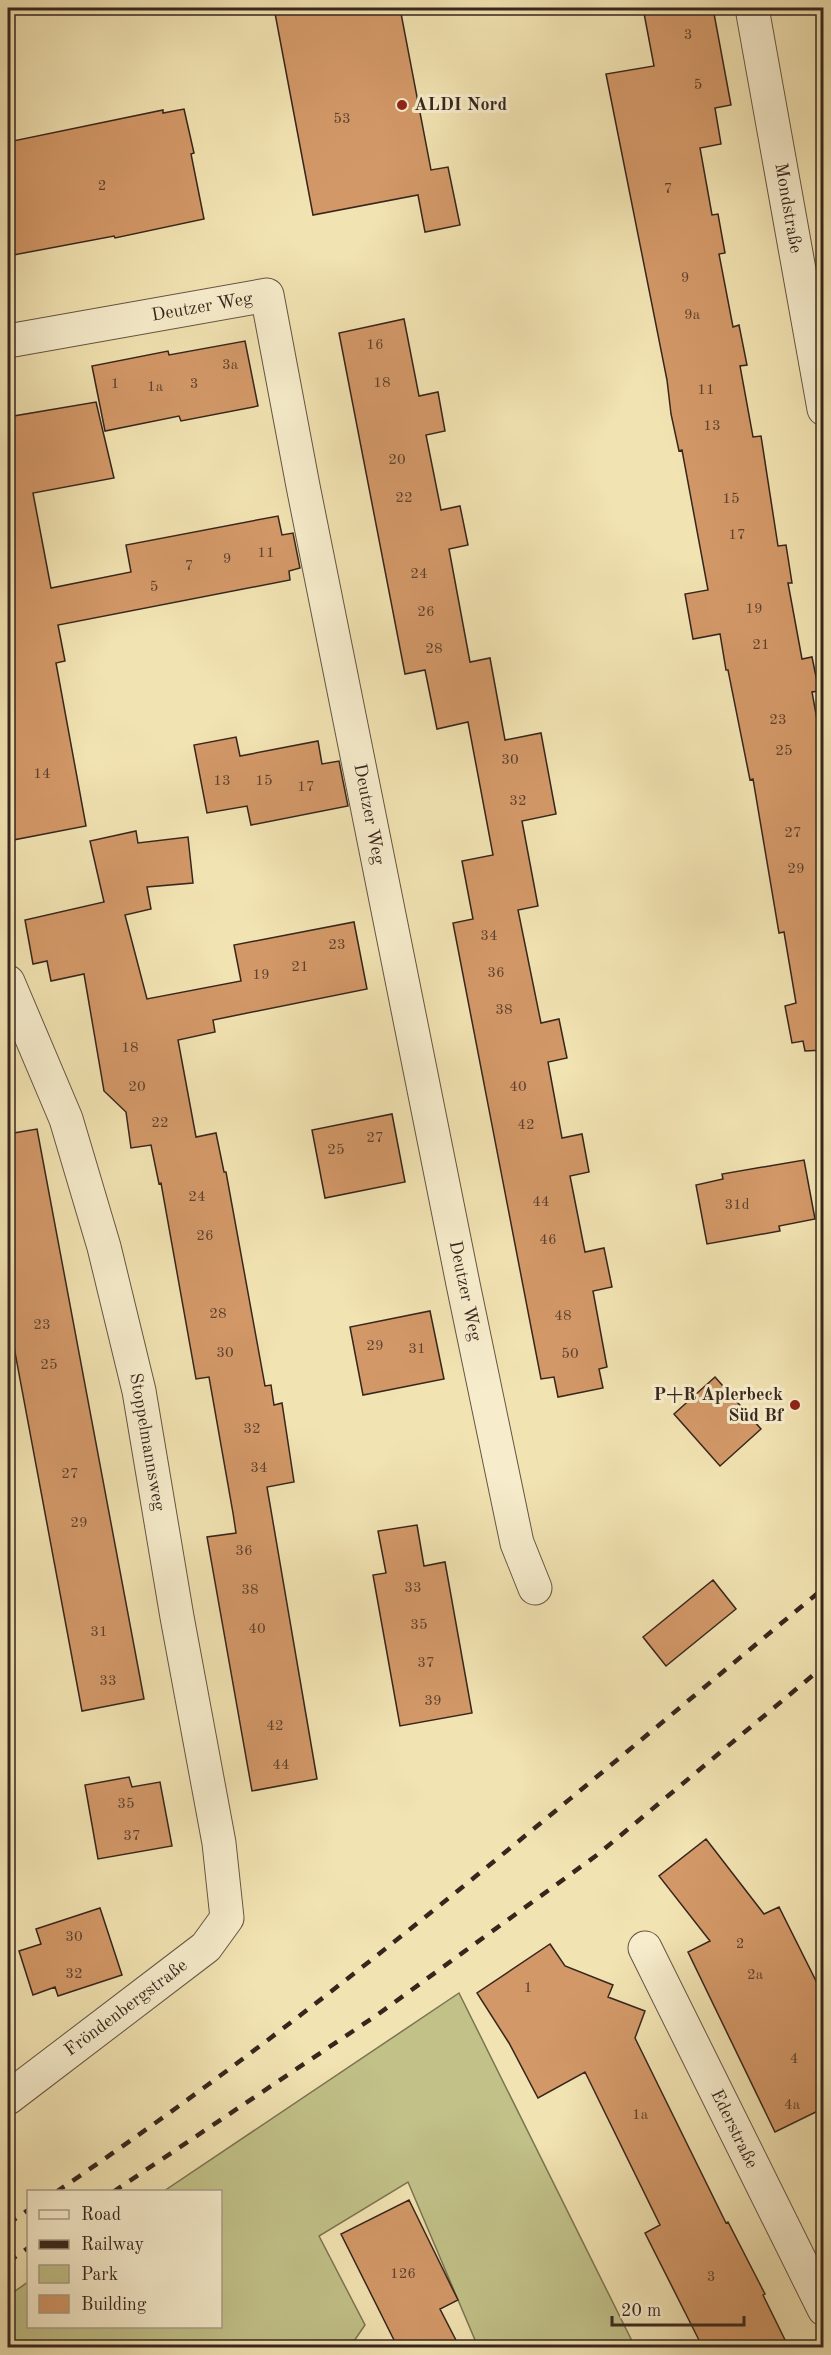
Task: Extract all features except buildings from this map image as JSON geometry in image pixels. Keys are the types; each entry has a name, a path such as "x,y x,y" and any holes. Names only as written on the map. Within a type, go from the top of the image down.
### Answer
{"street":[{"name":"Mondstraße","path":"752,8 824,409"},
{"name":"Deutzer Weg","path":"8,341 267,296 303,486 517,1543 535,1588"},
{"name":"Stoppelmannsweg","path":"8,982 66,1119 104,1247 139,1391 177,1617 219,1843 227,1918"},
{"name":"Fröndenbergstraße","path":"11,2087 206,1947 227,1918"},
{"name":"Ederstraße","path":"645,1948 824,2309"}],"green space":[{"path":"459,1993 635,2347 478,2347 408,2182 319,2236 365,2325 350,2347 8,2347 8,2296 27,2283 27,2328 222,2328 222,2190 165,2190"}],"railway":[{"path":"59,2190 255,2050 351,1975 542,1822 824,1588"},
{"path":"116,2190 377,2015 597,1855 824,1666"},
{"path":"8,2224 27,2211"},
{"path":"8,2262 27,2249"}],"place":[{"name":"ALDI Nord","path":"402,105"},
{"name":"P+R Aplerbeck Süd Bf","path":"795,1405"}]}
